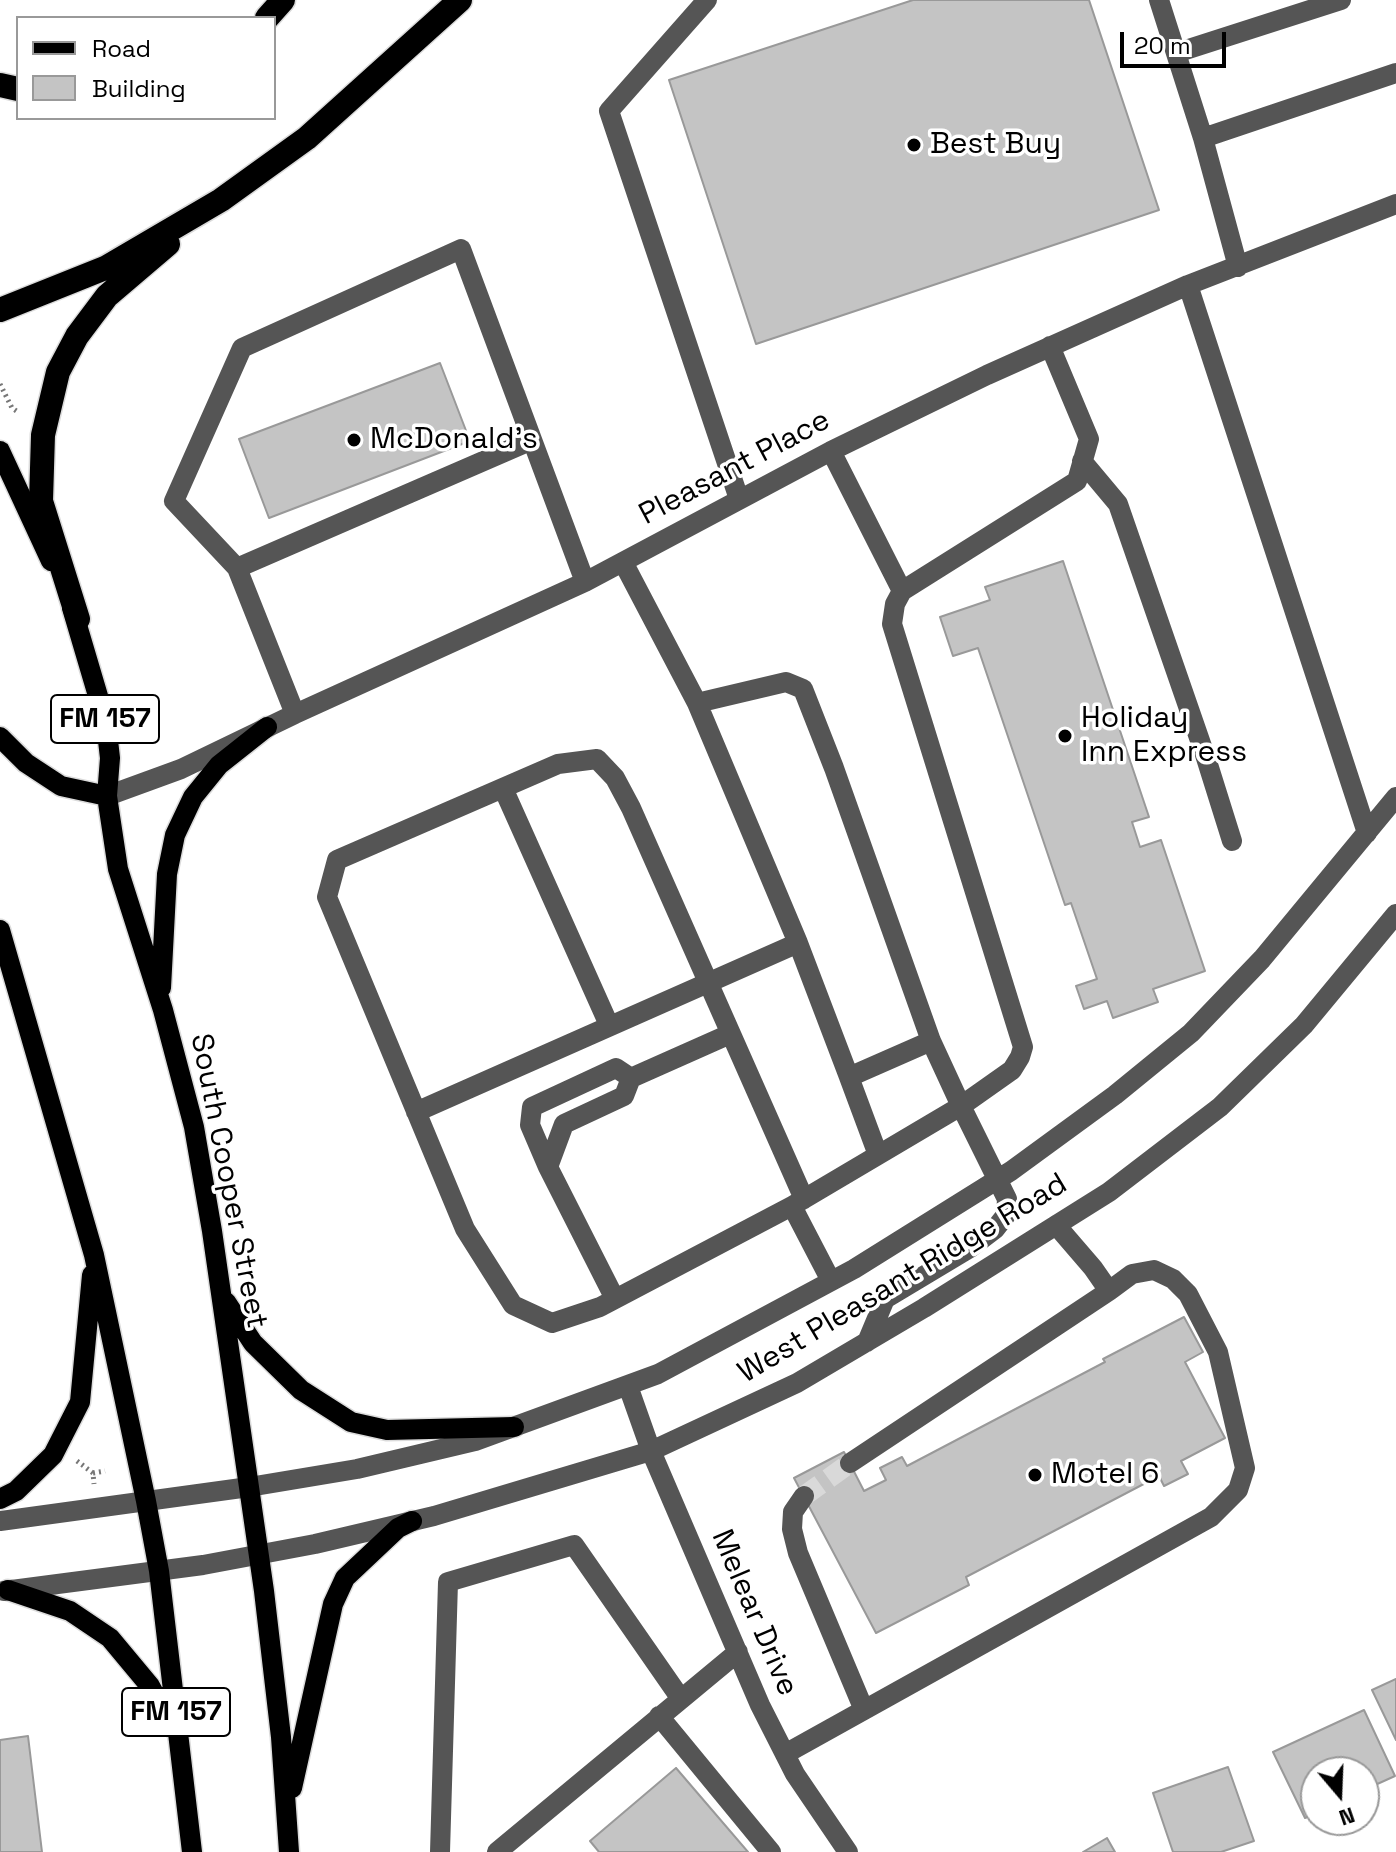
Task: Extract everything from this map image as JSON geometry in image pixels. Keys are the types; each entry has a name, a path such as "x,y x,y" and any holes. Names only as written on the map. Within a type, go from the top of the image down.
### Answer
{"highway":[{"path":"269,16 283,0"},
{"path":"78,619 41,501 43,435 58,372 77,336 107,296 221,200 307,138 460,0"},
{"path":"0,310 105,268 221,200"}],"main road":[{"name":"South Cooper Street","path":"0,451 78,619 106,723 110,758 107,796 118,869 160,1000 194,1127 260,1555 281,1737 289,1852"},
{"path":"160,1000 167,874 175,835 193,797 219,765 267,727"},
{"path":"0,737 26,763 61,786 107,796"},
{"name":"FM 157","path":"0,930 94,1255 146,1501 159,1571 192,1852"},
{"path":"0,1499 16,1491 53,1455 80,1402 94,1255"},
{"path":"222,1296 253,1343 301,1390 351,1422 387,1430 514,1427"},
{"path":"286,1815 333,1604 345,1578 398,1528 412,1521"},
{"path":"4,1591 70,1611 110,1638 150,1686 179,1737"}],"street":[{"path":"707,0 609,111 739,499"},
{"path":"1159,0 1203,138 1238,267"},
{"path":"1176,53 1341,0"},
{"path":"1203,138 1396,73"},
{"name":"Pleasant Place","path":"107,796 181,769 585,582 831,451 1050,346 1188,285 1396,204"},
{"path":"295,714 237,568 174,501 242,348 461,249 585,582"},
{"path":"1188,285 1367,833"},
{"path":"831,1281 798,1203 730,1034 631,808 615,778 597,759 558,764 337,860 327,897 465,1229 513,1305 552,1323 615,1299 798,1203 961,1106 1012,1070 1023,1047 892,624 895,604 902,591 1077,481 1089,439 1050,346"},
{"path":"237,568 532,440"},
{"path":"831,451 902,591"},
{"path":"1082,461 1118,504 1232,841"},
{"path":"623,562 697,703 798,943 878,1155"},
{"path":"697,703 786,682 803,689 931,1041 1007,1199 1006,1215 995,1229 970,1248 885,1299 867,1342"},
{"path":"503,788 609,1025"},
{"name":"West Pleasant Ridge Road","path":"0,1521 357,1469 475,1441 658,1374 831,1281 996,1180 1115,1095 1191,1033 1262,959 1396,797"},
{"name":"West Pleasant Ridge Road","path":"4,1591 203,1565 412,1521 651,1451 797,1383 1109,1192 1220,1107 1304,1025 1396,914"},
{"path":"416,1112 798,943"},
{"path":"548,1167 564,1124 624,1096 631,1078 730,1034"},
{"path":"849,1077 931,1041"},
{"path":"615,1299 530,1125 532,1107 616,1068 631,1078"},
{"path":"1056,1225 1109,1291"},
{"path":"785,1754 1211,1517 1238,1490 1245,1468 1218,1352 1188,1294 1173,1279 1154,1270 1132,1274 850,1463"},
{"name":"Melear Drive","path":"628,1386 651,1451 760,1705 795,1774 848,1852"},
{"path":"804,1496 793,1512 792,1529 798,1553 864,1710"},
{"path":"440,1852 448,1582 574,1545 681,1699"},
{"path":"509,1848 659,1716 738,1652"},
{"path":"659,1716 771,1852"}],"path":[{"path":"0,384 12,408 21,413"},
{"path":"138,712 141,705"},
{"path":"75,1460 93,1473 105,1471"},
{"path":"93,1473 94,1485"}],"building":[{"name":"Best Buy","path":"913,0 1089,0 1159,210 756,344 669,80"},
{"name":"McDonald's","path":"440,363 470,441 269,518 239,439"},
{"name":"Holiday Inn Express","path":"1063,561 1149,817 1132,822 1140,847 1161,840 1205,971 1153,989 1158,1002 1113,1018 1107,1001 1084,1009 1076,986 1097,979 1071,903 1065,905 978,648 953,656 940,617 990,600 985,587"},
{"name":"Motel 6","path":"1184,1317 1203,1352 1185,1362 1225,1438 1181,1461 1188,1474 1164,1486 1159,1476 966,1577 969,1585 876,1633 794,1478 844,1452 864,1491 886,1480 880,1468 902,1457 907,1466"},
{"path":"1396,1679 1396,1740 1372,1690"},
{"path":"1364,1710 1395,1776 1380,1783 1380,1756 1300,1756 1300,1808 1273,1752"},
{"path":"28,1736 42,1852 0,1852 0,1740"},
{"path":"1228,1767 1254,1841 1221,1852 1173,1852 1153,1793"},
{"path":"676,1768 748,1852 599,1852 590,1841"},
{"path":"1107,1838 1115,1852 1083,1852"}],"tunnel":[{"path":"804,1496 850,1463"}],"place":[{"name":"Best Buy","path":"914,145"},
{"name":"McDonald's","path":"354,440"},
{"name":"Holiday Inn Express","path":"1065,736"},
{"name":"Motel 6","path":"1035,1475"}]}
